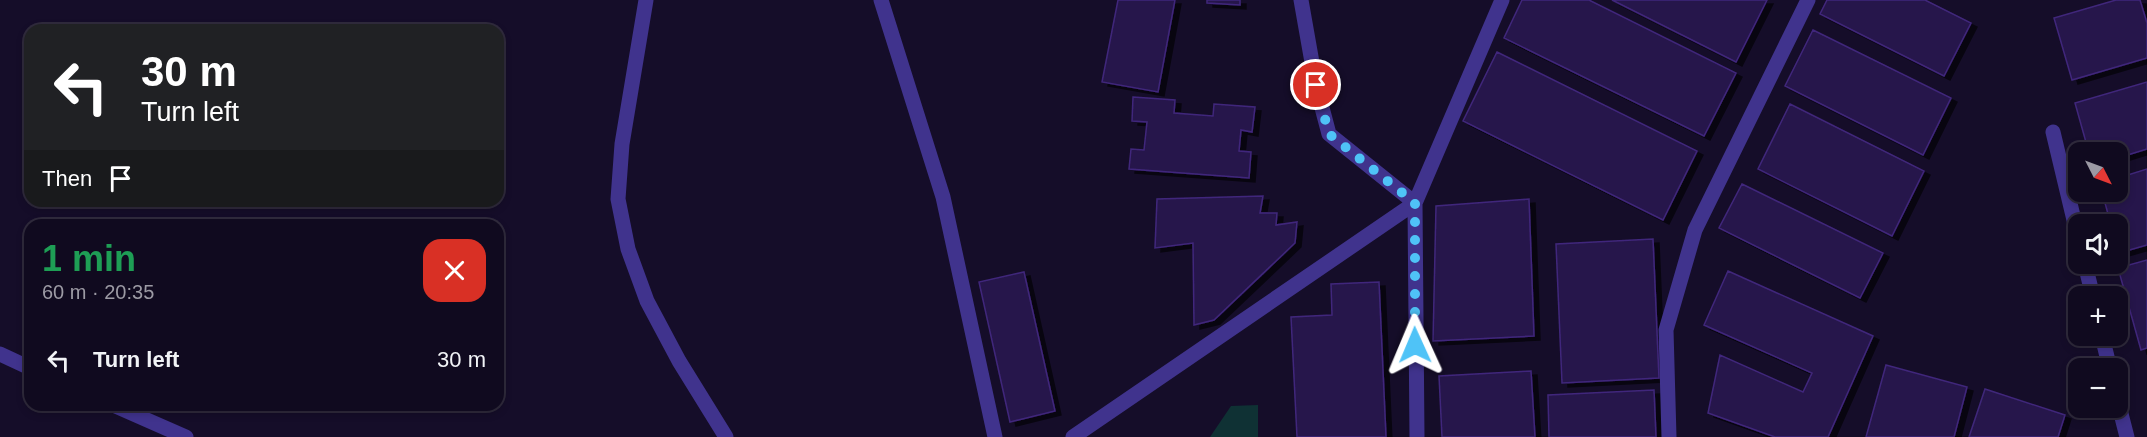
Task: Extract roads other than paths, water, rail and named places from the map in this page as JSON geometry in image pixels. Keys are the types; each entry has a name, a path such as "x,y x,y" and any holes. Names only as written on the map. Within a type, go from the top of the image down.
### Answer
{"street":[{"path":"646,0 622,144 618,199 628,249 647,301 679,361 726,437"},
{"path":"881,0 943,197 995,437"},
{"path":"1301,0 1316,85 1329,134 1415,203"},
{"path":"1417,437 1415,203 1502,0"},
{"path":"1669,437 1666,330 1695,230 1808,0"},
{"path":"2052,132 2072,214"},
{"path":"1073,437 1415,203"},
{"path":"0,354 24,365"},
{"path":"127,411 186,437"},
{"path":"2122,418 2127,437"}]}
